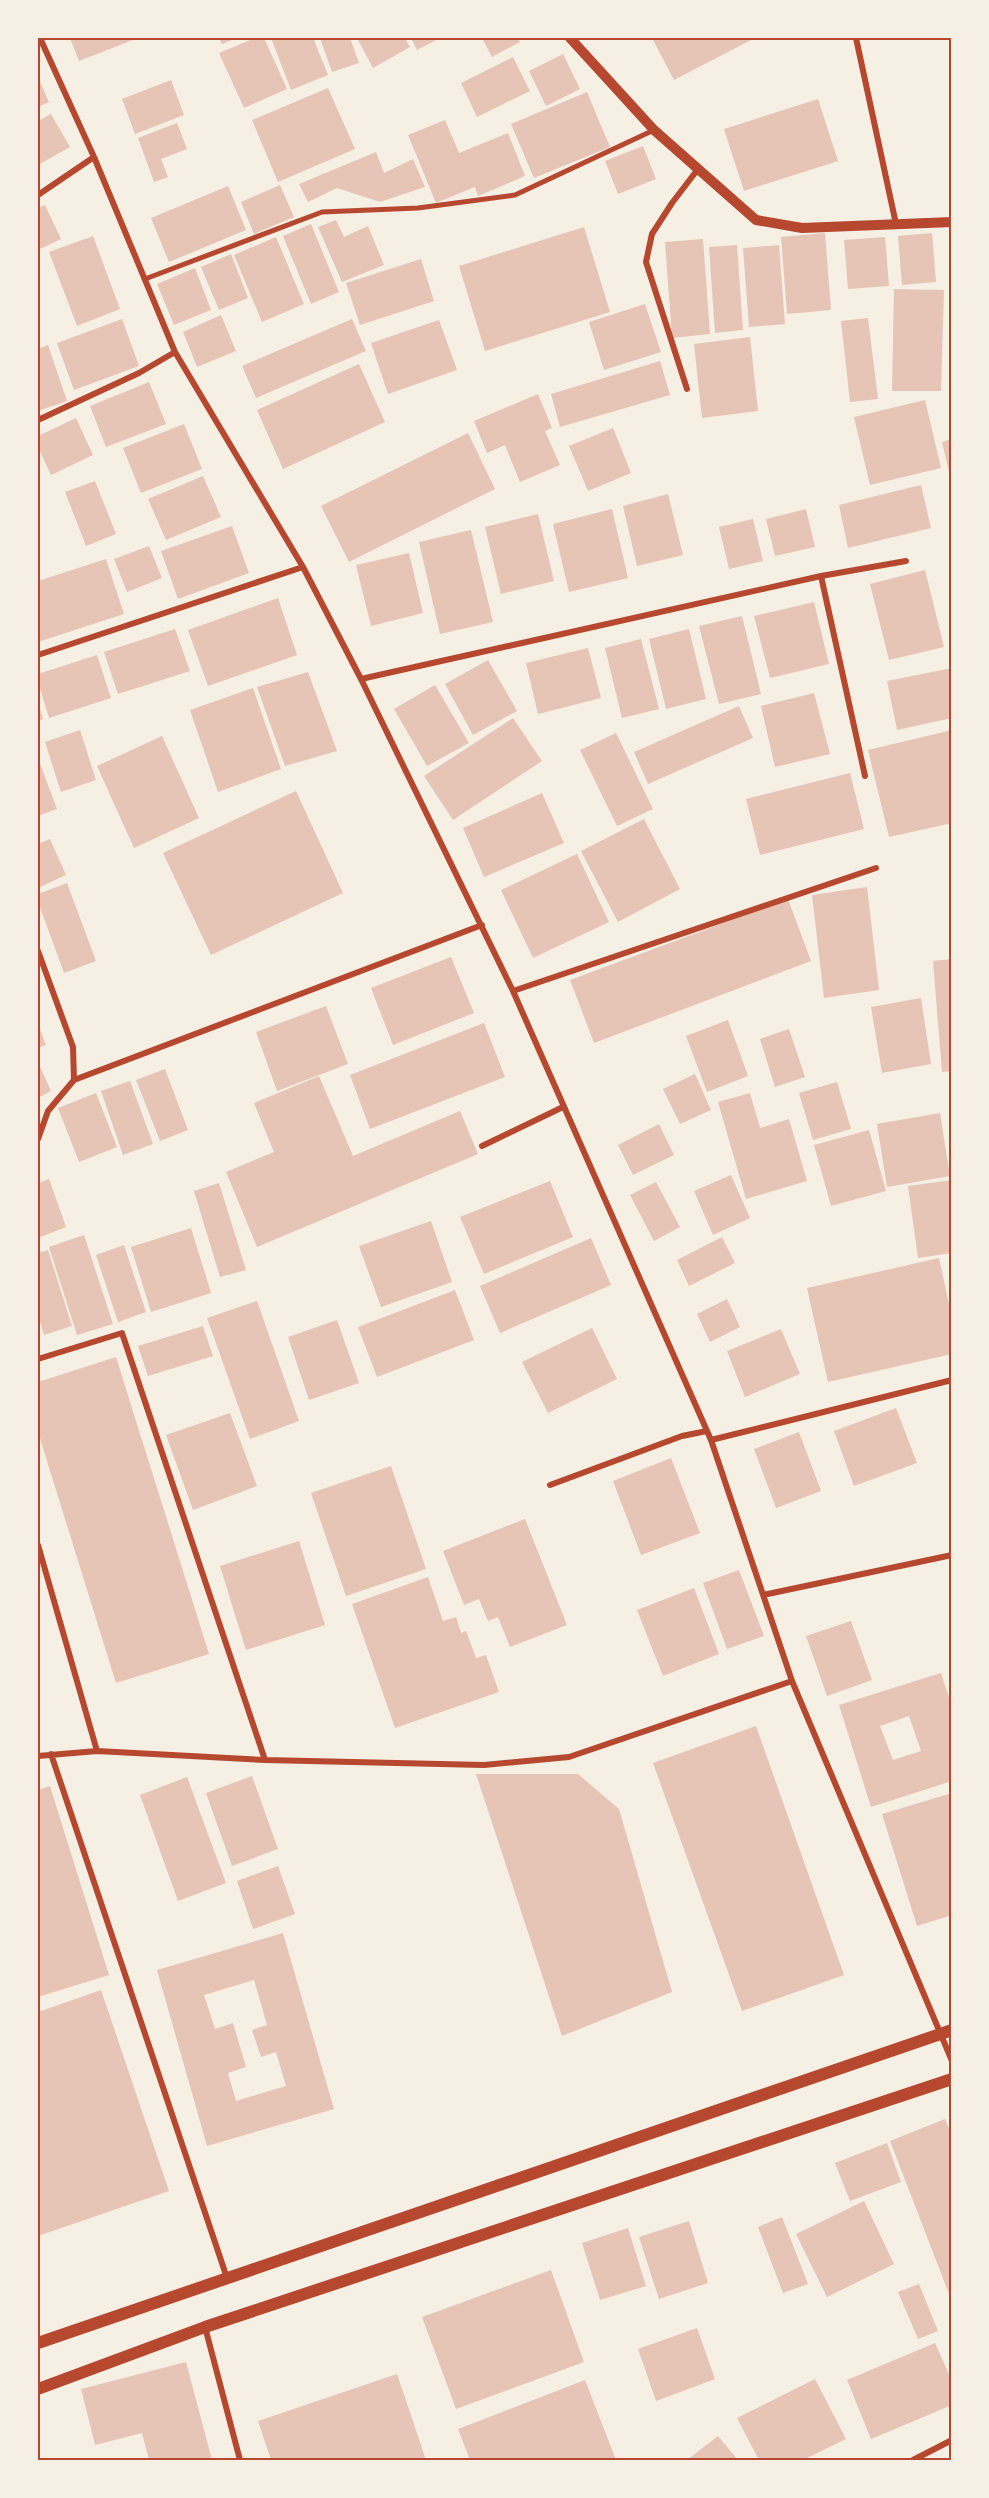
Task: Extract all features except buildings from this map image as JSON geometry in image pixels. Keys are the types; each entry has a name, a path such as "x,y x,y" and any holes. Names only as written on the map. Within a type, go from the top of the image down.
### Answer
{"main road":[{"path":"38,2343 945,2032"},
{"path":"38,2388 205,2327 951,2079"}],"street":[{"path":"40,38 94,157 175,352 303,567 361,679 513,991 711,1440 792,1681 945,2032 951,2061"},
{"path":"570,38 654,130 756,220 802,228 951,222"},
{"path":"856,38 896,225"},
{"path":"145,279 322,212 418,208 514,195 654,130"},
{"path":"38,195 94,157"},
{"path":"687,389 646,262 652,234 698,169"},
{"path":"38,420 139,373 175,352"},
{"path":"361,679 821,576 906,561"},
{"path":"38,655 303,567"},
{"path":"821,576 865,776"},
{"path":"513,991 876,868"},
{"path":"38,1139 48,1111 74,1080 482,925"},
{"path":"38,951 73,1047 74,1080"},
{"path":"482,1146 563,1107"},
{"path":"38,1359 122,1333 265,1760"},
{"path":"711,1440 951,1380"},
{"path":"550,1485 682,1436 707,1431"},
{"path":"38,1545 97,1751"},
{"path":"763,1595 951,1555"},
{"path":"38,1756 97,1751 265,1760 484,1765 568,1757 792,1681"},
{"path":"51,1754 227,2279"},
{"path":"205,2327 240,2460"},
{"path":"913,2460 951,2440"}]}
